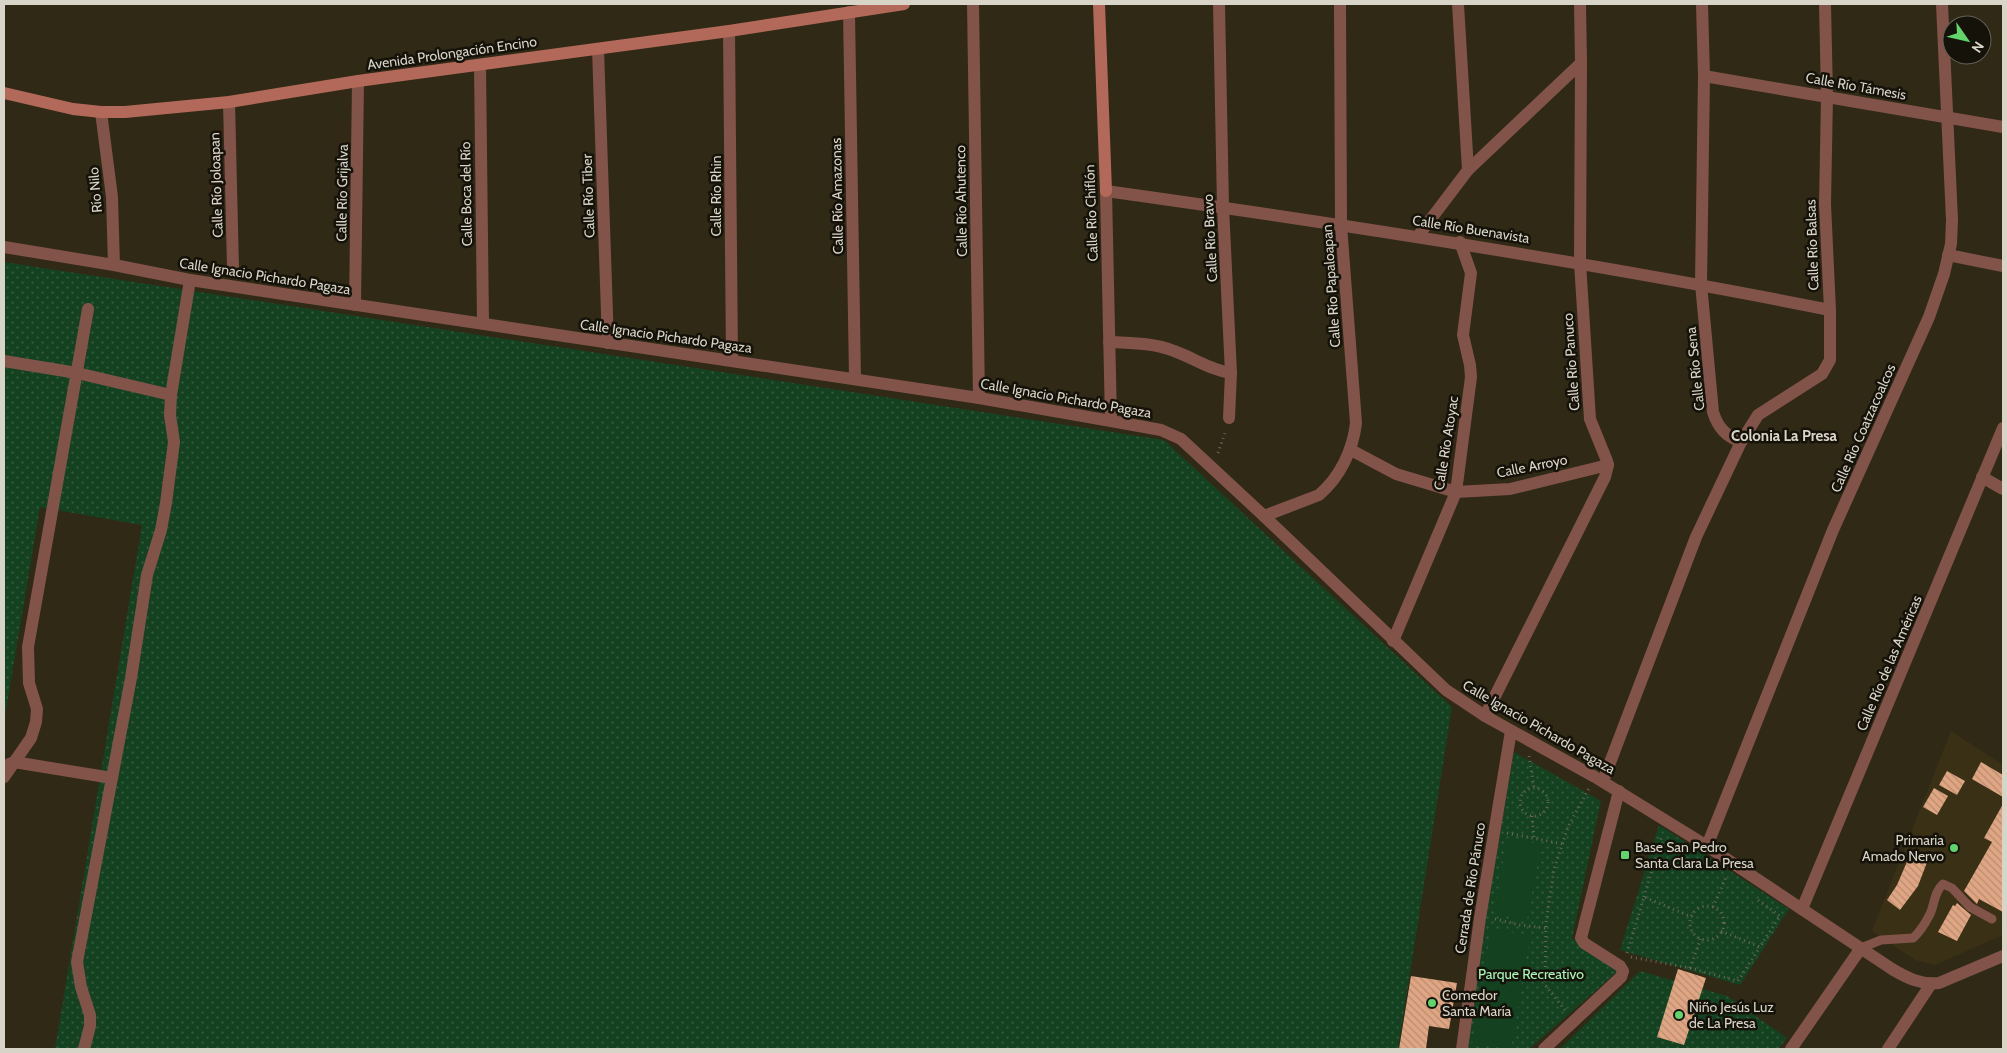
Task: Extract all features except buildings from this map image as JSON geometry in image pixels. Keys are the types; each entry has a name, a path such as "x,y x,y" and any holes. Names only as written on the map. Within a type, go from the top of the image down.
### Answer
{"main road":[{"name":"Avenida Prolongación Encino","path":"4,93 73,110 101,112 125,112 229,102 358,81 729,31 904,4"},
{"name":"Calle Río Chiflón","path":"1099,4 1106,191"}],"street":[{"name":"Calle Río Ahutenco","path":"973,4 979,398"},
{"name":"Calle Río Bravo","path":"1219,4 1223,207 1231,373 1229,418"},
{"name":"Calle Río Papaloapan","path":"1264,516 1319,495 1325,490 1342,466 1354,440 1356,422 1341,226 1340,4"},
{"path":"1458,4 1468,170"},
{"name":"Calle Río Panuco","path":"1580,4 1580,262 1590,419 1608,465"},
{"name":"Calle Río Sena","path":"1702,4 1704,76 1701,284 1713,412 1720,429 1741,442"},
{"name":"Calle Río Balsas","path":"1741,442 1758,415 1822,374 1830,360 1830,310 1825,204 1827,96 1825,4"},
{"name":"Calle Río Coatzacoalcos","path":"1707,846 1834,530 1929,317 1944,274 1952,220 1942,4"},
{"name":"Calle Río Amazonas","path":"849,12 855,380"},
{"name":"Calle Río Rhin","path":"729,31 732,360"},
{"name":"Calle Río Tiber","path":"598,49 608,343"},
{"path":"1418,236 1468,170 1581,63"},
{"name":"Calle Boca del Río","path":"480,65 483,323"},
{"name":"Calle Río Támesis","path":"1704,76 2003,127"},
{"name":"Calle Río Grijalva","path":"356,304 358,81"},
{"name":"Calle Río Joloapan","path":"229,102 234,268"},
{"name":"Río Nilo","path":"101,112 112,197 114,265"},
{"name":"Calle Río Buenavista","path":"1106,191 1460,242 1701,284 1830,310"},
{"name":"Calle Río Chiflón","path":"1106,191 1111,421"},
{"name":"Calle Río Atoyac","path":"1393,641 1456,492 1471,377 1463,335 1471,273 1460,242"},
{"name":"Calle Ignacio Pichardo Pagaza","path":"4,247 190,280 979,398 1169,433 1180,439 1212,467 1446,690 1485,716 1619,791 1707,846 1903,975 1916,981 1931,984 1949,980 2003,956"},
{"path":"1948,255 2003,266"},
{"path":"84,1049 90,1026 90,1015 79,981 78,962 131,678 147,575 161,530 166,503 174,442 170,415 171,395 190,280"},
{"path":"4,777 9,764 31,738 36,722 37,709 29,683 28,647 88,309"},
{"path":"1109,342 1155,345 1175,351 1217,371 1231,373"},
{"path":"4,361 78,373 171,395"},
{"name":"Calle Río de las Américas","path":"1802,909 2003,428"},
{"path":"1599,779 1696,537 1741,442"},
{"name":"Calle Arroyo","path":"1351,450 1396,474 1456,492 1510,489 1608,465"},
{"path":"1485,716 1605,477 1608,465"},
{"path":"1982,477 2003,489"},
{"name":"Cerrada de Río Pánuco","path":"1462,1049 1480,918 1511,731"},
{"path":"9,764 112,778"},
{"path":"1544,1049 1621,977 1623,971 1620,966 1581,938 1619,791"},
{"path":"1791,1049 1861,948"},
{"path":"1888,1049 1931,984"}],"lane":[{"path":"1861,948 1881,940 1913,938 1930,916 1936,893 1943,884 1952,888 1970,907 1992,919"}],"path":[{"path":"1212,467 1224,438 1229,418"},
{"path":"1526,739 1534,787"},
{"path":"1574,1021 1546,985 1546,928 1554,869 1568,827 1599,779"},
{"path":"1534,787 1543,790 1548,802 1542,814 1532,816 1523,812 1520,798 1526,790 1534,787"},
{"path":"1532,816 1534,837"},
{"path":"1494,831 1534,837 1563,844"},
{"path":"1670,840 1662,834 1626,956 1690,968 1738,980 1780,916 1749,894"},
{"path":"1713,907 1734,864"},
{"path":"1718,872 1734,883"},
{"path":"1644,897 1692,917"},
{"path":"1703,906 1713,907 1718,909 1724,918 1722,931 1712,939 1701,938 1693,932 1691,927 1692,917 1694,912 1703,906"},
{"path":"1480,918 1546,928"},
{"path":"1722,931 1760,947"},
{"path":"1690,968 1701,938"}],"shaded area":[{"name":"Primaria Amado Nervo","path":"1951,731 2003,765 2003,935 1935,965 1915,960 1872,931"}],"green space":[{"path":"4,262 1164,440 1452,707 1398,1049 55,1049 142,525 40,507 4,722"},
{"name":"Parque Recreativo","path":"1514,752 1601,801 1572,938 1619,970 1529,1049 1463,1049"},
{"path":"1659,825 1789,909 1740,985 1620,950"},
{"path":"1507,838 1541,844 1527,920 1494,914"},
{"path":"1491,929 1530,935 1511,1049 1472,1044"},
{"path":"1640,971 1727,996 1787,1038 1778,1049 1560,1049"}],"place":[{"name":"Primaria Amado Nervo","path":"1954,848"},
{"name":"Base San Pedro Santa Clara La Presa","path":"1625,855"},
{"name":"Comedor Santa María","path":"1432,1003"},
{"name":"Niño Jesús Luz de La Presa","path":"1679,1015"}],"district":[{"name":"Colonia La Presa","path":"1784,436"}]}
